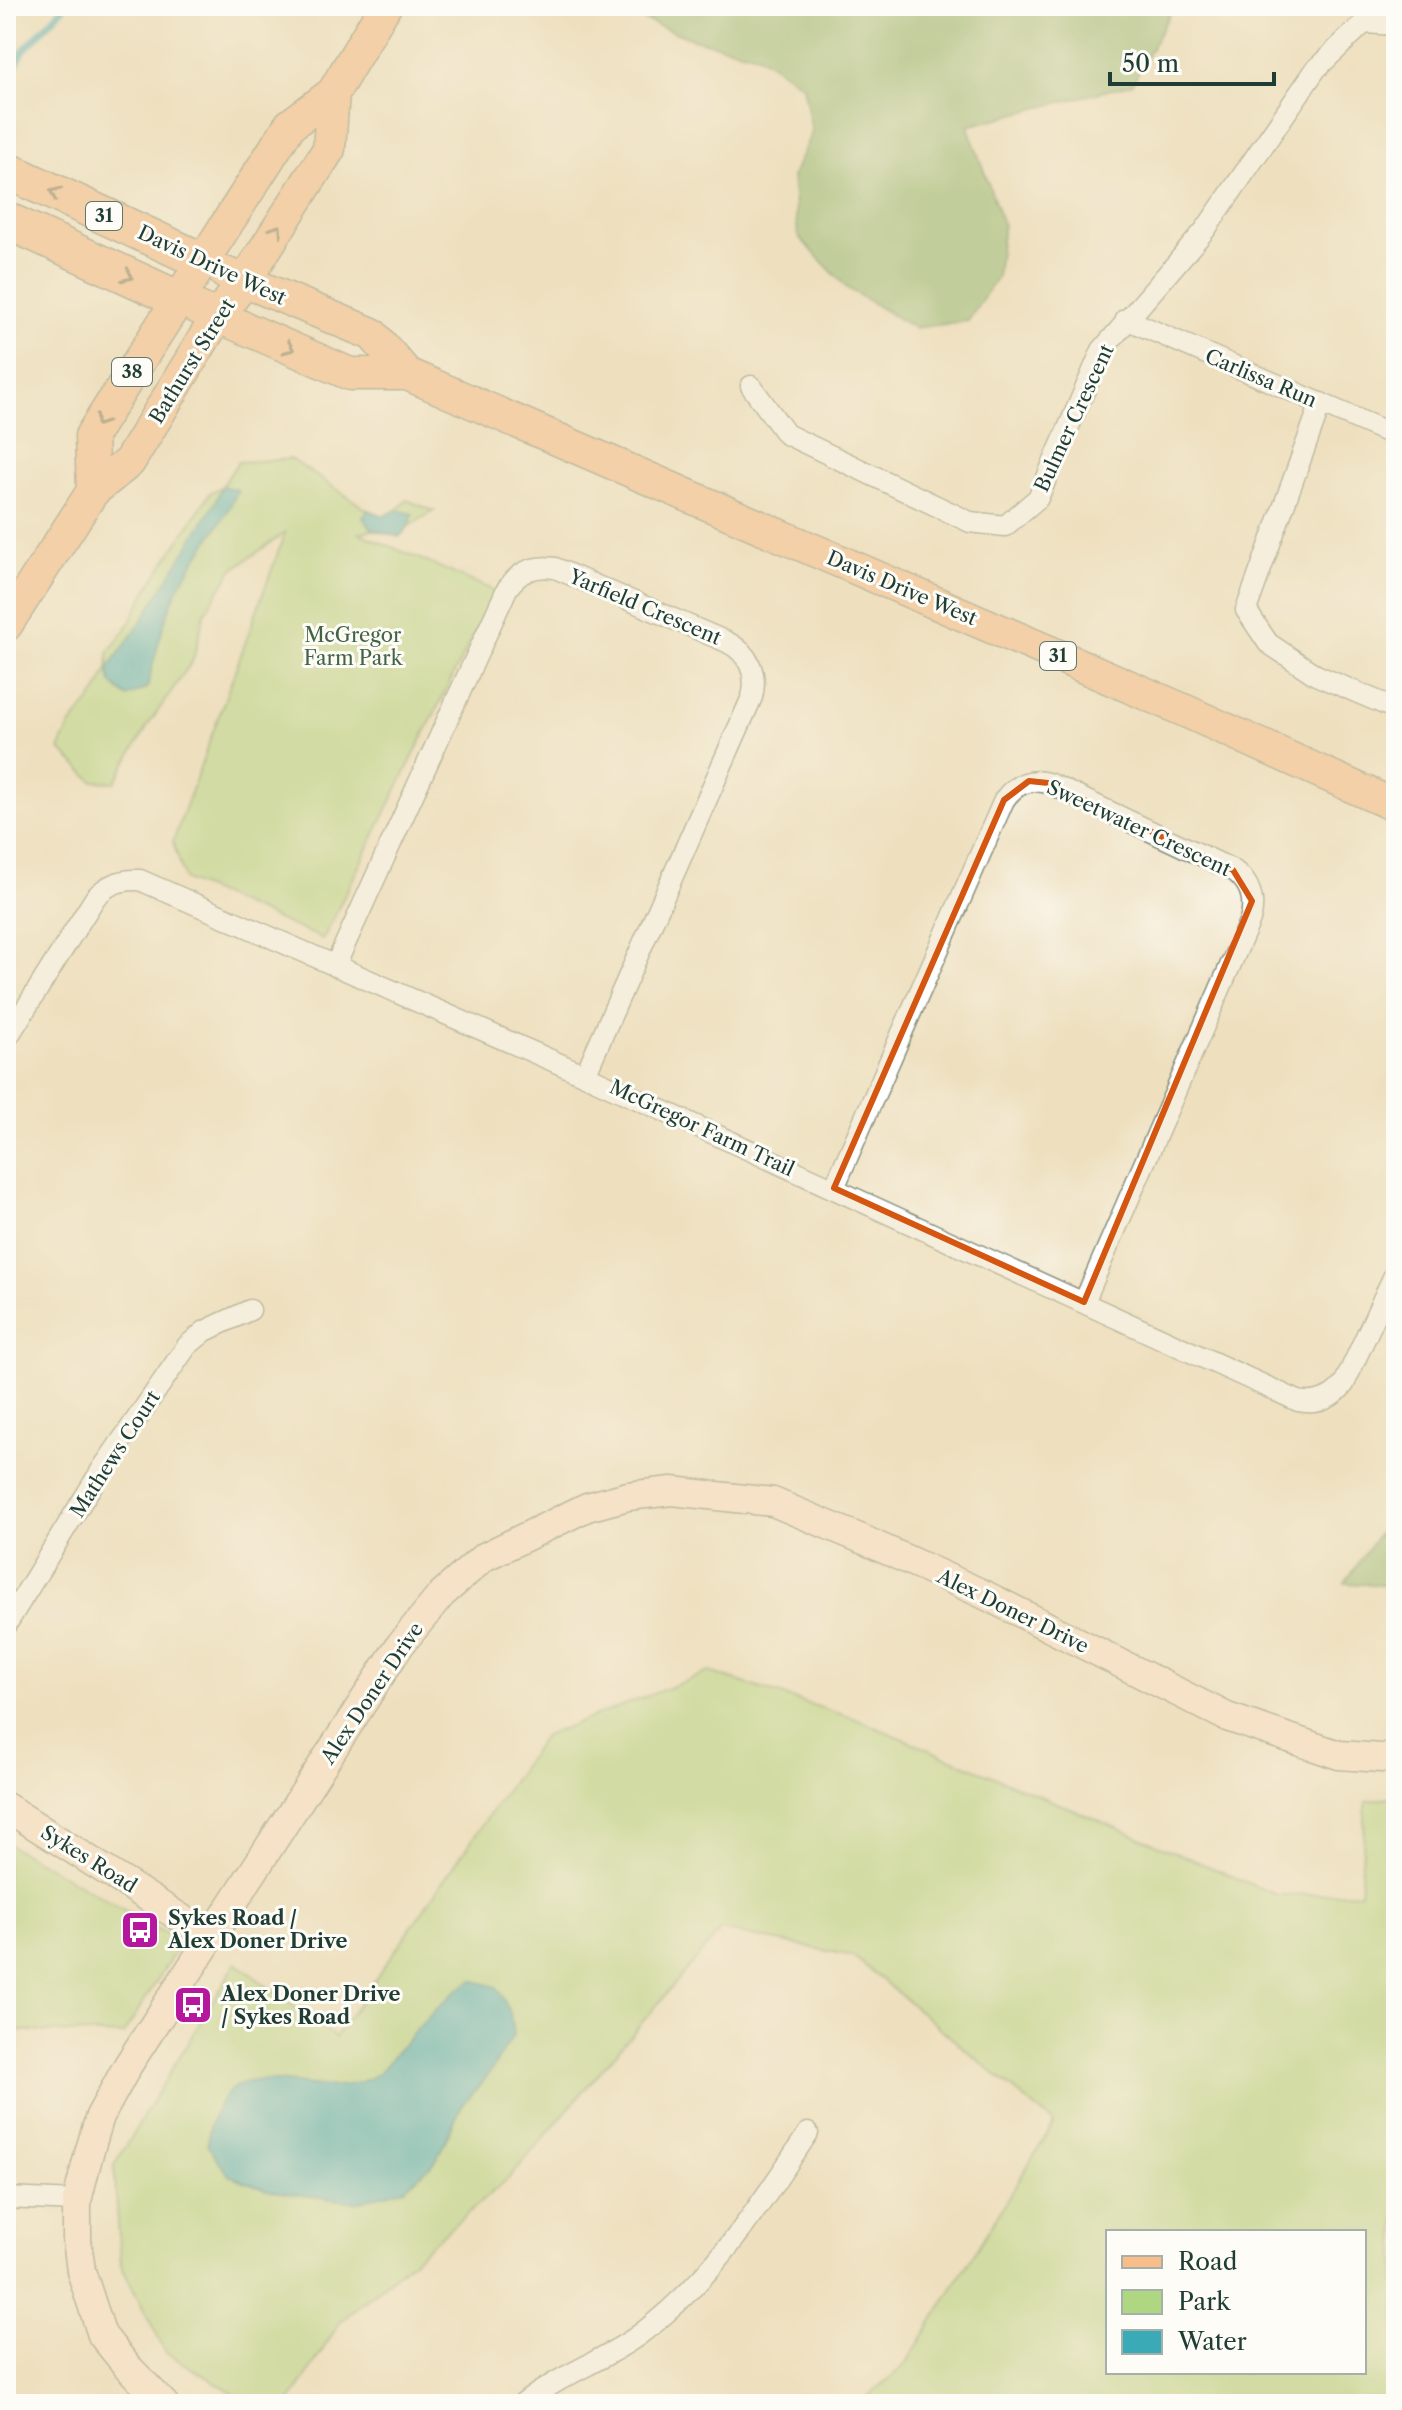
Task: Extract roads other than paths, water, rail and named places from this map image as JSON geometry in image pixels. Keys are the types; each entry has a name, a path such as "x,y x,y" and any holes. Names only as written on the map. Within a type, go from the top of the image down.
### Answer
{"highway":[{"name":"Davis Drive West","path":"6,170 202,261"},
{"name":"Davis Drive West","path":"6,220 178,299"}],"main road":[{"name":"Bathurst Street","path":"93,491 91,436 290,125 333,93 385,6"},
{"name":"Bathurst Street","path":"6,625 93,491 129,462 217,317 244,282 329,149 333,93"},
{"name":"Davis Drive West","path":"202,261 244,282 372,334 407,374"},
{"name":"Davis Drive West","path":"178,299 350,374 407,374 1181,709 1396,806"}],"street":[{"name":"Bulmer Crescent","path":"751,386 786,434 970,522 1005,526 1038,498 1102,350 1205,230 1316,69 1364,23 1396,25"},
{"name":"Carlissa Run","path":"1126,319 1396,436"},
{"path":"1321,403 1246,610 1268,643 1316,675 1396,709"},
{"name":"Yarfield Crescent","path":"335,966 507,589 519,575 537,567 555,568 727,642 738,649 750,665 754,684 752,697 585,1075"},
{"name":"Sweetwater Crescent","path":"834,1188 1004,800 1017,786 1029,781 1053,785 1233,870 1246,883 1252,901 1250,920 1084,1302"},
{"name":"McGregor Farm Trail","path":"6,1040 91,902 102,890 123,880 151,884 585,1075 1298,1401 1314,1402 1333,1395 1344,1384 1396,1271"},
{"name":"Mathews Court","path":"6,1625 102,1469 187,1346 205,1331 250,1310"},
{"name":"Alex Doner Drive","path":"164,2404 102,2335 81,2271 77,2201 100,2116 128,2065 400,1645 442,1594 484,1557 587,1507 628,1496 672,1491 773,1502 983,1594 1227,1717 1339,1755 1396,1759"},
{"name":"Sykes Road","path":"6,1807 212,1938"},
{"path":"523,2404 639,2335 708,2273 747,2224 808,2133"},
{"path":"6,2198 77,2201"}],"water":[{"path":"222,486 238,490 173,599 147,688 127,697 111,683 108,669 143,619 214,505"},
{"path":"368,510 384,516 397,510 413,514 409,526 399,537 372,529 363,518"},
{"path":"472,1980 497,1987 510,2012 513,2036 489,2074 461,2107 436,2161 404,2189 356,2202 271,2191 230,2176 207,2145 216,2110 231,2090 251,2081 326,2086 352,2084 377,2074 441,2004"}],"waterway":[{"path":"6,87 23,51 65,6"}],"place":[{"name":"Sykes Road / Alex Doner Drive","path":"140,1930"},
{"name":"Alex Doner Drive / Sykes Road","path":"193,2005"}],"park label":[{"name":"McGregor Farm Park","path":"353,646"}]}
